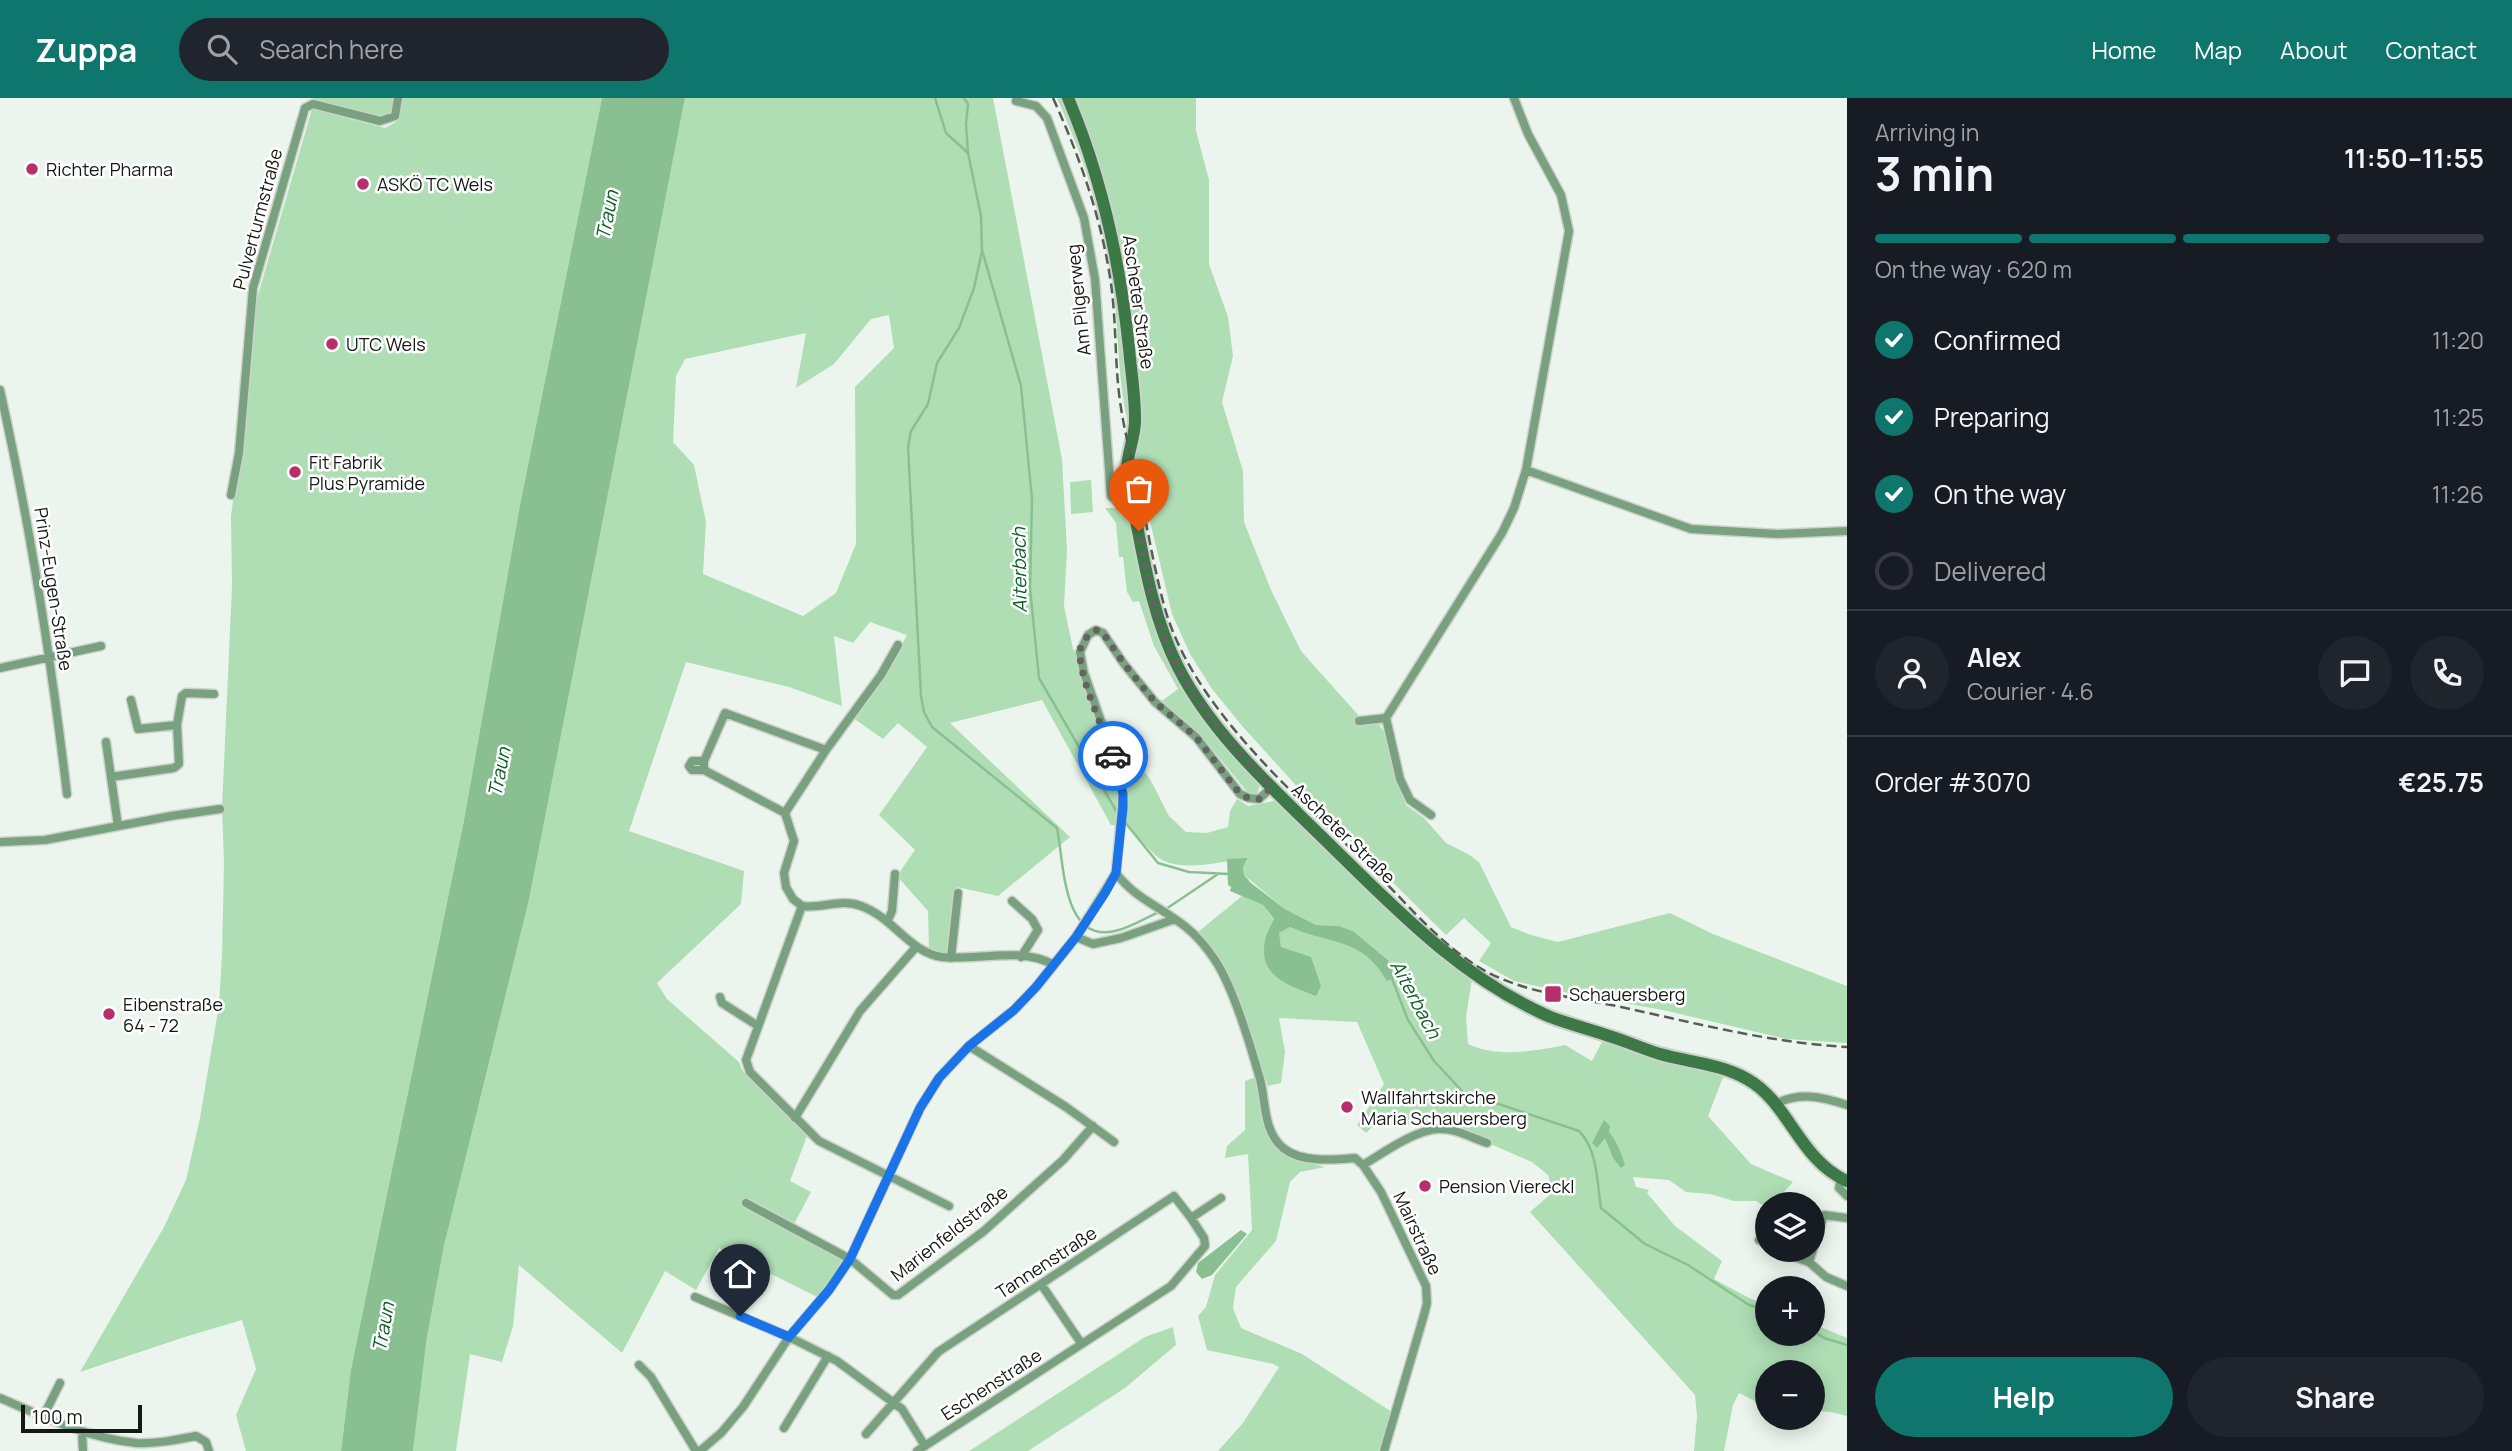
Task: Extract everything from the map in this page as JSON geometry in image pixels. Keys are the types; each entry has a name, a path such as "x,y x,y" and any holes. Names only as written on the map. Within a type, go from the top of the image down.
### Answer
{"main road":[{"name":"Ascheter Straße","path":"1068,98 1089,152 1109,219 1123,287 1135,419 1133,445 1126,467 1133,505 1158,616 1178,667 1205,712 1272,787 1402,914 1475,976 1534,1009 1565,1022 1747,1079 1760,1088 1814,1157 1844,1180"}],"street":[{"name":"Pulverturmstraße","path":"231,495 239,453 253,288 306,101 380,121 395,116 398,98"},
{"path":"1431,815 1410,800 1400,779 1387,716 1502,533 1514,508 1526,470 1569,231 1561,195 1528,134 1514,98"},
{"name":"Am Pilgerweg","path":"1017,101 1036,106 1047,118 1084,218 1095,279 1111,496 1119,503 1133,505"},
{"name":"Prinz-Eugen-Straße","path":"0,390 29,527 50,656 67,794"},
{"path":"1526,470 1691,529 1778,534 1847,531"},
{"path":"639,1365 651,1377 701,1450 744,1407 789,1337 829,1290 850,1259 929,1092 950,1064 1014,1010 1078,935 1116,873 1123,808 1118,769 1084,673 1080,652 1087,635 1096,630 1103,633 1155,702 1196,737 1240,794 1259,799 1272,787"},
{"path":"785,813 826,750 881,675 898,645"},
{"path":"0,668 100,646"},
{"path":"111,777 174,768 179,764 177,726 182,696 187,693 214,694"},
{"path":"131,700 138,729 177,726"},
{"path":"826,750 725,713 704,765 785,813 794,841 784,873 786,887 793,899 802,906 851,903 866,908 888,920 916,947 932,955 951,958 993,955 1021,957 1054,965"},
{"path":"1359,721 1387,716"},
{"path":"106,742 118,826"},
{"path":"0,842 45,841 220,809"},
{"path":"1116,873 1126,886 1172,917"},
{"path":"888,920 892,911 895,874"},
{"path":"951,958 958,893"},
{"path":"1012,901 1032,919 1038,930 1021,957"},
{"path":"802,906 746,1060 750,1072 829,1148 949,1206"},
{"path":"1078,935 1093,944 1121,938 1172,917"},
{"name":"Mairstraße","path":"1172,917 1200,941 1224,976 1258,1071 1269,1129 1282,1147 1294,1154 1323,1160 1355,1158 1363,1165 1381,1192 1426,1286 1424,1315 1384,1451"},
{"path":"795,1118 860,1012 916,947"},
{"path":"720,998 722,1003 758,1026"},
{"path":"969,1046 1114,1142"},
{"path":"1774,1105 1813,1096 1847,1105"},
{"name":"Marienfeldstraße","path":"850,1259 893,1295 898,1295 984,1231 1063,1160 1093,1126"},
{"path":"1363,1165 1422,1132 1431,1130 1455,1131 1486,1143"},
{"path":"1844,1180 1839,1188 1847,1196"},
{"name":"Tannenstraße","path":"866,1434 938,1352 1174,1196 1191,1218"},
{"path":"1191,1218 1221,1198"},
{"path":"746,1203 850,1259"},
{"path":"1825,1215 1847,1218"},
{"name":"Eschenstraße","path":"921,1449 1171,1286 1205,1246 1204,1238 1191,1218"},
{"path":"1809,1262 1826,1277 1847,1286"},
{"path":"1041,1284 1081,1343"},
{"path":"695,1297 828,1356 902,1409 921,1449"},
{"path":"784,1428 828,1356"},
{"path":"43,1417 60,1383"},
{"path":"0,1398 82,1432 137,1447 196,1436 206,1443 209,1451"},
{"path":"82,1432 83,1451"}],"shaded area":[{"path":"311,98 394,98 390,112 376,118"},
{"path":"399,98 602,98 520,505 464,820 351,1369 341,1451 246,1451 236,1415 256,1369 242,1320 80,1372 164,1227 186,1180 200,1118 219,1005 224,863 222,807 232,586 231,516 249,385 256,302 312,109 385,128 396,122"},
{"path":"685,98 993,98 1062,459 1067,550 1064,606 1073,649 1078,656 1112,755 1124,745 1150,779 1169,816 1186,832 1207,833 1228,827 1230,811 1237,799 1248,806 1278,800 1417,935 1472,979 1466,1017 1468,1044 1504,1052 1565,1045 1592,1061 1603,1040 1724,1075 1708,1116 1751,1164 1793,1182 1784,1192 1755,1192 1755,1201 1734,1201 1710,1194 1686,1192 1669,1180 1633,1177 1636,1187 1649,1190 1647,1193 1675,1226 1722,1261 1714,1279 1755,1300 1755,1346 1825,1346 1825,1329 1847,1338 1847,1416 1825,1412 1825,1360 1755,1360 1755,1401 1739,1393 1733,1405 1724,1451 1694,1451 1697,1416 1695,1395 1530,1212 1553,1192 1548,1175 1532,1162 1433,1119 1394,1128 1380,1119 1366,1133 1357,1125 1384,1084 1357,1022 1279,1018 1285,1052 1281,1083 1268,1086 1229,974 1198,932 1242,896 1263,905 1274,920 1265,940 1281,947 1278,933 1290,927 1345,943 1377,963 1389,961 1353,931 1339,926 1316,925 1285,909 1244,875 1243,867 1248,859 1195,865 1174,864 1155,855 1128,826 1111,825 1042,700 950,723 1070,837 998,896 957,887 948,952 929,951 928,911 897,876 915,850 879,815 927,747 898,723 883,739 853,718 883,678 907,635 870,622 853,643 834,636 842,706 789,687 686,662 629,831 744,871 741,904 657,983 667,999 739,1062 742,1070 807,1136 790,1181 811,1192 793,1226 847,1258 817,1297 719,1248 696,1290 665,1271 622,1353 519,1265 513,1326 502,1362 470,1354 456,1451 413,1451 427,1337 444,1246 529,900","holes":["889,315 894,348 855,387 856,544 836,593 803,616 703,574 706,522 694,465 673,442 676,376 685,359 806,333 796,388 834,364 871,319"]},
{"path":"1057,98 1064,98 1074,123 1112,251 1132,418 1130,431 1120,376 1113,282 1105,234 1076,142"},
{"path":"1073,98 1196,98 1196,131 1209,180 1209,264 1228,317 1233,356 1222,402 1243,471 1244,522 1271,590 1301,651 1359,716 1360,724 1378,723 1387,737 1392,764 1406,805 1424,818 1446,843 1479,862 1511,927 1558,942 1670,913 1713,934 1847,986 1847,1043 1786,1039 1663,1010 1514,981 1479,961 1491,943 1464,918 1446,935 1311,802 1243,727 1212,689 1190,654 1172,614 1135,458 1139,433 1138,395 1118,236 1101,173"},
{"path":"1091,480 1093,512 1071,514 1070,482"},
{"path":"1105,508 1129,508 1161,642 1260,785 1257,794 1248,793 1196,732 1159,703 1178,689 1154,646 1139,601 1133,602 1127,592 1123,557 1119,557 1116,523"},
{"path":"1256,1077 1265,1123 1275,1143 1293,1157 1325,1167 1300,1172 1290,1182 1276,1241 1236,1287 1233,1308 1241,1328 1302,1354 1392,1412 1380,1451 1218,1451 1243,1423 1279,1367 1207,1350 1198,1316 1206,1307 1215,1275 1252,1230 1248,1154 1225,1158 1227,1146 1245,1130 1245,1081"},
{"path":"1173,1327 1176,1345 1125,1388 1028,1451 969,1451 1145,1337"}],"water":[{"name":"Traun","path":"602,98 685,98 529,900 444,1246 427,1337 413,1451 341,1451 351,1369 464,820 520,505"},
{"path":"1248,858 1243,867 1244,875 1251,883 1285,909 1316,925 1339,926 1353,931 1389,961 1394,978 1387,981 1377,967 1356,949 1290,927 1279,933 1281,947 1311,957 1321,986 1316,996 1278,978 1271,972 1264,953 1266,937 1274,919 1263,905 1230,891 1231,887 1228,885 1227,859"},
{"path":"1604,1120 1610,1126 1609,1132 1622,1156 1625,1165 1621,1168 1613,1158 1605,1138 1597,1148 1592,1143"},
{"path":"1241,1230 1247,1234 1212,1275 1202,1279 1196,1272 1198,1263"}],"waterway":[{"name":"Aiterbach","path":"935,98 946,133 968,153"},
{"name":"Aiterbach","path":"964,98 968,104 968,153 981,216 982,250 1021,386 1032,499 1030,588 1039,678 1118,814"},
{"path":"982,251 974,288 959,328 937,363 928,404 911,431 908,447 924,712 932,727 1057,828 1069,897 1075,913 1085,925 1098,932 1115,931 1159,912"},
{"name":"Aiterbach","path":"1124,821 1158,863 1189,872 1229,874"},
{"path":"1166,909 1218,874"},
{"name":"Aiterbach","path":"1391,976 1408,1020 1434,1061 1463,1092 1579,1131 1593,1157 1601,1208 1645,1244 1688,1265 1755,1307"},
{"name":"Aiterbach","path":"1825,1338 1847,1345"}],"railway":[{"path":"1053,98 1088,185 1101,230 1112,293 1121,408 1164,605 1178,644 1199,681 1253,752 1432,930 1461,955 1493,975 1540,991 1733,1032 1847,1047"}],"way so far":[{"path":"1113,756 1084,673 1080,652 1087,635 1096,630 1103,633 1155,702 1196,737 1240,794 1259,799 1272,787 1218,729 1178,667 1158,616 1139,531"}],"place":[{"name":"Richter Pharma","path":"32,169"},
{"name":"ASKÖ TC Wels","path":"363,184"},
{"name":"UTC Wels","path":"332,344"},
{"name":"Fit Fabrik Plus Pyramide","path":"295,472"},
{"name":"Schauersberg","path":"1553,994"},
{"name":"Eibenstraße 64 - 72","path":"109,1014"},
{"name":"Wallfahrtskirche Maria Schauersberg","path":"1347,1107"},
{"name":"Pension Viereckl","path":"1425,1186"}],"route":[{"path":"740,1316 789,1337 829,1290 850,1259 920,1108 939,1078 969,1046 1014,1010 1076,937 1116,873 1123,794 1113,756"}]}
